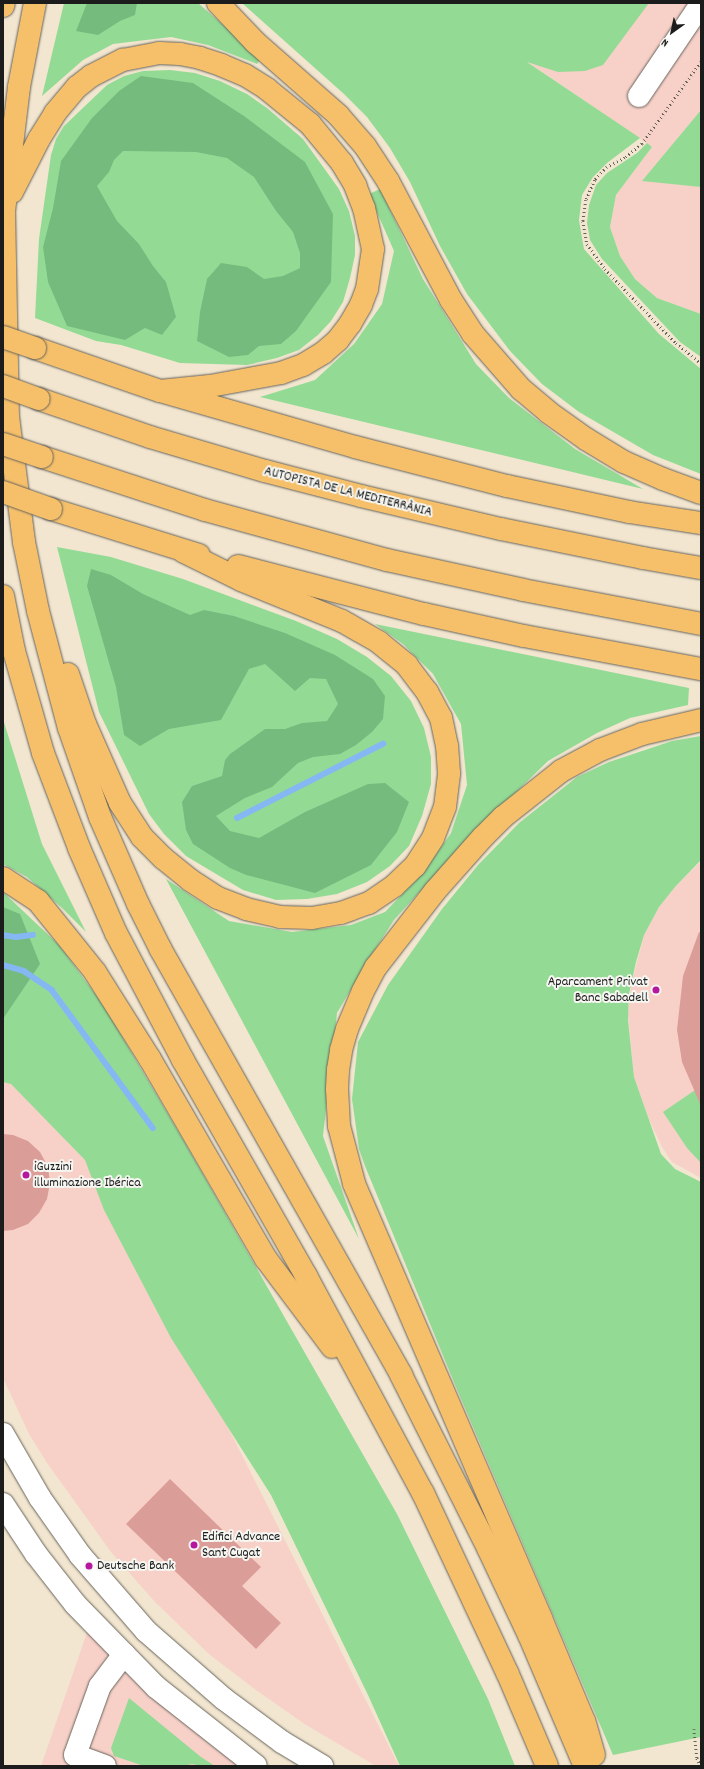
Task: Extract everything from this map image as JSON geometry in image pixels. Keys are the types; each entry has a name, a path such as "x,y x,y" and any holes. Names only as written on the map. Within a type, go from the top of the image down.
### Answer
{"highway":[{"path":"35,3 19,87 4,211 8,417 24,542 38,611 69,728 100,817 138,904 184,994 307,1206 405,1382 492,1555 529,1635 585,1766"},
{"path":"218,3 255,42 338,114 365,146 388,181 451,300 474,334 521,388 548,412 586,439 624,462 701,492"},
{"path":"4,211 20,173 39,139 66,99 77,87 107,67 123,60 159,53 180,54 221,64 267,89 310,124 342,163 355,185 364,208 373,249 367,289 350,324 338,340 323,353 302,365 280,373 210,386 160,391"},
{"path":"3,337 160,391 355,447 507,486 629,512 701,522"},
{"name":"AUTOPISTA DE LA MEDITERRÀNIA","path":"3,386 158,439 265,471 501,530 701,568"},
{"path":"3,444 205,510 387,560 523,590 701,624"},
{"path":"3,492 184,552 424,614 524,636 701,669"},
{"path":"24,542 85,724 120,803 142,837 163,858 190,880 218,898 246,909 280,917 312,918 341,913 369,903 394,886 415,866 429,844 445,807 449,773 448,746 441,718 427,692 407,664 379,642 342,621 241,580 184,552"},
{"path":"3,596 16,658 43,752 79,848 113,926 183,1060 306,1276 423,1494 508,1672 547,1766"},
{"path":"597,1766 584,1721 547,1632 362,1205 342,1143 337,1109 336,1089 341,1050 350,1022 376,967 435,891 483,837 503,817 560,771 624,740 670,726 701,720"},
{"path":"3,878 38,901 78,949 121,1012 266,1259 377,1406"}],"street":[{"path":"639,96 701,4"},
{"path":"3,1434 40,1498 80,1555 146,1631 224,1699 282,1742 322,1766"},
{"path":"3,1504 36,1554 75,1604 156,1687 256,1766"},
{"path":"105,1766 73,1760 100,1686 124,1654"}],"path":[{"path":"701,62 642,144 625,158 607,167 595,180 586,200 583,221 587,244 605,269 676,343 701,363"},
{"path":"694,1729 697,1758 701,1766"}],"shaded area":[{"path":"434,3 701,3 701,314 657,298 635,279 620,256 610,227 616,195 652,147 519,56"},
{"name":"Aparcament Privat Banc Sabadell","path":"701,861 701,1178 672,1162 662,1147 648,1117 634,1077 628,1015 631,985 644,935 659,907 675,887"},
{"path":"34,1046 399,1766 376,1766 306,1725 210,1655 155,1602 111,1552 47,1463 29,1434 3,1378 3,1061"},
{"path":"91,1621 256,1766 41,1766"}],"green space":[{"path":"64,3 198,3 261,58 257,64 208,45 171,37 113,44 83,60 42,96"},
{"path":"87,3 137,3 135,15 120,21 98,35 76,31"},
{"path":"242,3 649,3 603,65 585,71 558,72 527,62 640,138 607,163 593,177 582,195 579,220 582,238 584,249 659,334 701,369 701,474 653,455 579,412 542,384 510,351 467,294 440,246 410,182 390,148 367,117 344,94"},
{"path":"170,70 195,73 220,81 247,94 267,108 303,139 339,189 349,211 355,236 355,255 350,278 343,302 331,321 318,335 299,350 277,358 247,365 180,363 121,345 96,341 35,318 39,239 51,155 56,139 64,126 107,85 124,76 143,71"},
{"path":"141,76 193,83 244,116 305,162 333,214 331,282 296,331 281,344 259,346 248,355 229,357 197,341 200,312 207,279 221,263 247,267 264,279 283,276 300,268 300,253 293,232 276,211 254,177 227,158 196,152 123,151 114,160 109,172 97,186 117,221 139,244 153,266 166,282 176,317 162,335 145,328 125,340 67,326 48,282 43,247 53,208 61,161 92,118 119,91"},
{"path":"701,110 701,187 642,181"},
{"path":"647,143 652,147 616,195 610,227 620,256 635,279 657,298 701,314 701,357 680,342 602,259 590,240 587,223 589,205 596,185 607,173 637,153"},
{"path":"380,189 423,279 476,364 509,398 575,449 643,489 260,397 315,380 354,344 382,304 394,251 369,194"},
{"path":"57,547 111,557 183,579 296,621 337,639 367,657 391,676 411,701 424,728 431,757 431,784 422,816 409,846 390,866 367,882 337,894 307,899 276,900 243,890 186,856 164,834 149,814 99,712"},
{"path":"91,569 111,575 143,594 190,615 204,610 234,616 285,633 335,655 373,679 385,696 383,719 372,732 356,745 340,754 313,757 298,763 272,787 245,798 216,816 230,831 259,838 305,812 368,784 385,783 409,802 397,832 371,865 315,893 246,875 230,868 193,844 186,830 182,802 192,786 222,776 225,760 230,754 265,729 285,729 302,723 327,721 338,704 326,679 310,678 295,691 265,664 249,669 221,720 169,729 140,746 124,735 116,687 87,586"},
{"path":"375,624 689,688 688,705 630,718 597,733 548,761 461,846 394,920 367,962 337,1013 323,1136 359,1239 166,879 229,921 292,932 351,925 385,912 423,873 451,833 467,785 461,724 433,674 403,644"},
{"path":"3,719 42,844 86,932 27,877 3,864"},
{"path":"701,736 701,860 675,887 659,907 644,935 629,994 628,1020 634,1077 661,1154 675,1169 701,1182 701,1737 613,1755 456,1387 365,1166 359,1149 352,1099 358,1042 388,985 442,909 478,865 519,823 577,777 609,762 672,741"},
{"path":"3,892 59,945 104,1006 185,1143 397,1514 488,1699 515,1766 400,1766 368,1695 271,1495 171,1338 104,1210 85,1160 11,1084 3,1082"},
{"path":"3,907 20,914 40,964 3,1019"},
{"path":"701,1086 701,1163 687,1148 663,1112"},
{"path":"129,1698 201,1757 215,1766 201,1766 192,1764 184,1766 144,1766 114,1756 111,1748"}],"building":[{"path":"699,932 701,933 701,1106 682,1062 677,1030 683,976"},
{"name":"iGuzzini illuminazione Ibérica","path":"3,1134 13,1135 28,1141 40,1152 48,1167 50,1183 47,1199 39,1213 28,1224 13,1230 3,1231"},
{"name":"Edifici Advance Sant Cugat","path":"170,1479 261,1567 242,1586 281,1623 256,1649 126,1524"}],"waterway":[{"path":"237,818 383,744"},
{"path":"3,935 16,937 33,935"},
{"path":"3,965 24,971 52,990 153,1128"}],"place":[{"name":"Aparcament Privat Banc Sabadell","path":"656,990"},
{"name":"iGuzzini illuminazione Ibérica","path":"26,1175"},
{"name":"Edifici Advance Sant Cugat","path":"194,1545"},
{"name":"Deutsche Bank","path":"89,1566"}]}
